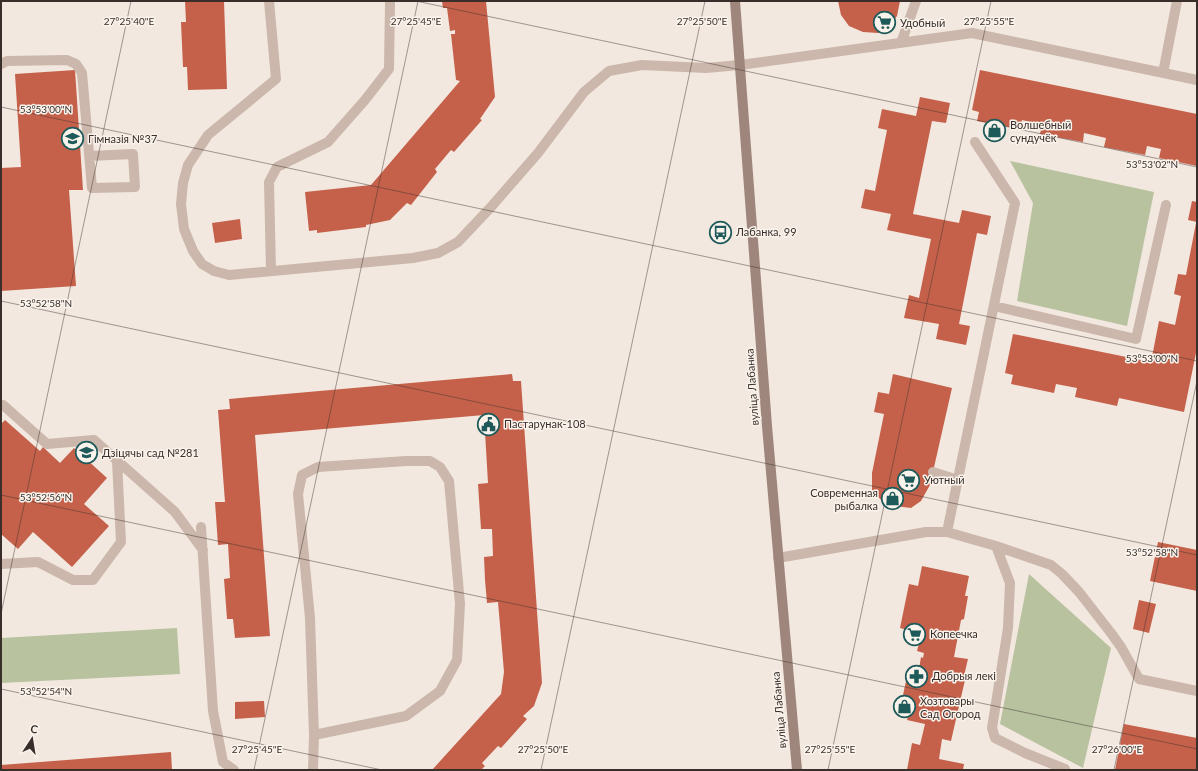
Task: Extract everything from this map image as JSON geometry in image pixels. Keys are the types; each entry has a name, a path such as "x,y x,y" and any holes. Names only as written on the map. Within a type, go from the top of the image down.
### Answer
{"main road":[{"name":"вуліца Лабанка","path":"735,1 778,558 797,770"}],"lane":[{"path":"269,1 276,79 208,135 188,165 183,183 181,204 184,229 193,251 202,264 214,271 228,274 413,258 438,253 458,242 491,207 538,153 584,92 609,71 642,65 706,68 740,65 972,33 1197,80"},
{"path":"271,270 269,182 277,167 328,142 365,100 389,69 390,1"},
{"path":"901,43 916,1"},
{"path":"1163,73 1177,1"},
{"path":"1,64 7,61 67,60 76,64 82,73 89,156 92,188 135,187 133,154 89,156"},
{"path":"947,532 1015,203 975,142"},
{"path":"994,306 1136,339 1166,206"},
{"path":"1,405 3,405 47,444 94,440 175,512 203,550"},
{"path":"1,564 38,562 73,580 93,580 120,542 116,461"},
{"path":"313,770 314,735 310,618 298,494 302,475 318,467 406,461 430,461 440,467 449,481 460,604 457,660 440,691 406,716 314,735"},
{"path":"933,472 958,480"},
{"path":"201,527 213,711 223,762 234,770"},
{"path":"778,558 926,532 947,532 996,546 1051,565 1062,574 1079,592 1121,646 1139,679 1197,691"},
{"path":"996,546 1010,583 1008,628 992,728 995,738 1064,769"}],"green space":[{"path":"1010,161 1154,192 1127,326 1017,301 1033,203"},
{"path":"1029,574 1111,648 1083,768 1000,724"},
{"path":"177,628 180,674 1,683 1,638"}],"building":[{"path":"185,1 224,1 227,89 188,90 187,67 183,67 181,22 186,22"},
{"path":"442,1 486,1 495,97 480,119 482,120 454,152 451,150 435,169 437,172 411,205 407,203 390,220 366,225 366,227 317,233 317,230 309,231 305,192 371,185 460,81 456,80 451,34 455,34 455,30 450,31 447,8 443,8"},
{"path":"838,1 900,1 897,16 889,26 878,33 863,32 849,26 841,15"},
{"path":"75,70 83,190 69,190 76,286 1,291 1,168 21,167 15,74"},
{"path":"980,70 1197,114 1197,166 1159,158 1161,149 1147,146 1145,155 1104,147 1106,138 1084,133 1083,142 1040,134 1042,125 1022,120 1020,129 977,121 979,112 972,110"},
{"path":"920,97 950,103 946,123 932,121 913,214 959,223 962,210 991,216 987,235 977,233 959,324 970,326 966,345 936,339 939,324 904,318 909,295 919,298 931,239 887,230 891,214 861,208 865,189 875,191 887,130 878,128 882,109 916,116"},
{"path":"1192,201 1197,202 1197,222 1188,220"},
{"path":"240,219 242,239 215,243 212,223"},
{"path":"1196,223 1197,348 1184,412 1119,398 1117,406 1075,397 1077,388 1056,384 1054,393 1011,384 1013,375 1005,373 1013,334 1151,362 1159,321 1175,325 1181,296 1174,294 1178,274 1186,275"},
{"path":"512,374 513,381 521,381 542,683 534,706 523,716 527,719 501,748 498,746 482,763 485,766 481,770 432,770 501,694 504,672 498,602 487,603 485,580 484,557 493,556 492,529 481,529 478,484 488,483 484,415 255,435 270,636 235,638 233,619 227,619 224,579 230,578 228,544 218,545 215,502 225,502 218,410 230,409 229,399"},
{"path":"893,374 952,388 930,485 921,501 911,508 895,506 882,501 872,490 872,473 884,414 874,412 878,392 889,394"},
{"path":"5,420 40,451 43,447 60,463 74,448 107,478 84,504 109,526 72,567 33,532 18,549 1,534 1,424"},
{"path":"1158,542 1197,550 1197,591 1150,581"},
{"path":"922,566 969,576 965,596 968,596 964,619 961,620 954,657 968,659 963,680 965,680 951,741 942,739 939,759 964,764 963,770 907,770 912,743 920,745 925,724 907,720 909,711 900,709 909,667 919,669 921,657 923,658 924,653 917,651 919,643 906,640 908,630 900,628 909,584 918,586"},
{"path":"1139,600 1156,604 1149,633 1133,629"},
{"path":"264,701 265,717 235,719 235,702"},
{"path":"1124,724 1197,738 1197,770 1115,770"},
{"path":"171,752 172,770 1,770 1,765"}],"place":[{"name":"Удобный","path":"884,23"},
{"name":"Волшебный сундучёк","path":"995,131"},
{"name":"Гімназія №37","path":"72,139"},
{"name":"Лабанка, 99","path":"721,232"},
{"name":"Пастарунак-108","path":"489,424"},
{"name":"Дзіцячы сад №281","path":"87,453"},
{"name":"Уютный","path":"909,480"},
{"name":"Современная рыбалка","path":"893,499"},
{"name":"Копеечка","path":"915,634"},
{"name":"Добрыя лекі","path":"917,676"},
{"name":"Хозтовары Сад Огород","path":"904,707"}]}
